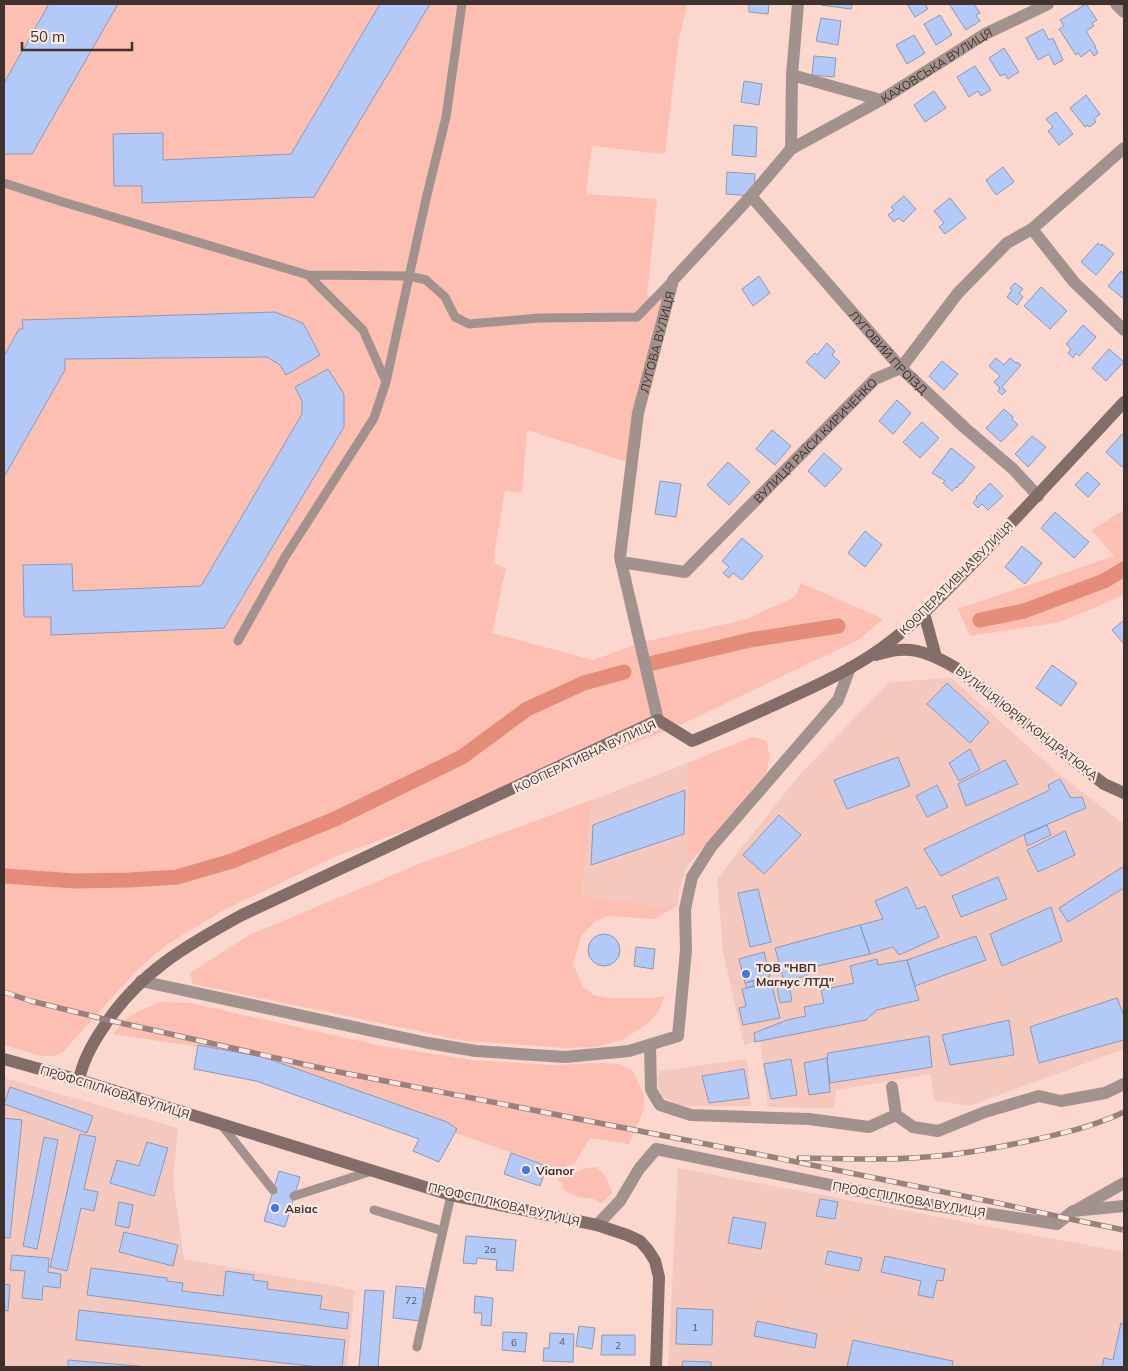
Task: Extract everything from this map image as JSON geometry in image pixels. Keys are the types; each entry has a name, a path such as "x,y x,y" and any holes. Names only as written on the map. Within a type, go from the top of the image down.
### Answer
{"street":[{"path":"798,4 792,75 791,149 881,100"},
{"name":"КАХОВСЬКА ВУЛИЦЯ","path":"792,75 881,100 985,34 1048,4"},
{"path":"1116,4 1124,12"},
{"name":"ВУЛИЦЯ РАЇСИ КИРИЧЕНКО","path":"621,562 685,572 875,379 901,368 958,293 1007,242 1032,229 1124,148"},
{"name":"ЛУГОВА ВУЛИЦЯ","path":"658,720 620,557 638,414 673,280 751,196 791,149"},
{"name":"ЛУГОВИЙ ПРОЇЗД","path":"751,196 901,368 965,428 1013,469 1038,496"},
{"path":"1032,229 1074,282 1124,330"},
{"name":"КООПЕРАТИВНА ВУЛИЦЯ","path":"78,1080 82,1064 94,1042 112,1014 132,989 159,966 197,940 242,915 658,720 692,741 794,696 870,656 902,633 924,613 1038,496 1124,402"},
{"path":"924,613 936,657"},
{"name":"ВУЛИЦЯ ЮРІЯ КОНДРАТЮКА","path":"870,656 900,649 919,651 936,657 963,673 1104,784 1124,793"},
{"path":"141,982 409,1039 476,1051 565,1058 629,1051 678,1036 686,950 685,909 692,877 711,847 838,700 850,668"},
{"path":"650,1045 651,1090 660,1105 691,1115 809,1119 869,1126 896,1115"},
{"name":"ПРОФСПІЛКОВА ВУЛИЦЯ","path":"4,1058 451,1195 597,1225 620,1201 639,1170 656,1149 918,1203 1057,1224 1073,1211 1124,1206"},
{"path":"892,1087 896,1115 913,1127 938,1131 985,1112 1039,1096 1061,1101 1105,1093 1124,1084"},
{"path":"1073,1211 1124,1183"},
{"path":"597,1225 640,1241 655,1261 659,1277 656,1367"}],"lane":[{"path":"238,641 285,557 374,418 386,382 446,117 462,4"},
{"path":"4,183 308,275 409,276 426,280 446,297 455,317 469,324 539,318 637,317 673,280"},
{"path":"308,275 363,330 386,382"},
{"path":"220,1123 273,1190"},
{"path":"294,1196 372,1171"},
{"path":"417,1347 451,1195"},
{"path":"374,1210 443,1231"}],"shaded area":[{"path":"4,4 687,4 678,44 665,154 592,146 586,194 657,199 647,296 664,297 627,462 527,430 522,493 505,491 493,563 506,568 492,633 593,660 647,641 744,620 795,597 801,583 883,619 858,640 680,725 459,811 339,855 226,909 166,945 136,971 63,1052 53,1056 42,1056 4,1045"},
{"path":"1124,510 1124,595 1060,622 970,636 958,609 1114,556 1092,530"},
{"path":"951,678 1059,774 1124,824 1124,1049 969,1106 934,1100 931,1074 836,1090 834,1108 768,1107 760,1041 744,1045 723,951 717,879 799,775 890,682"},
{"path":"752,737 766,740 770,756 766,773 687,866 688,763"},
{"path":"688,763 687,866 679,891 678,905 667,904 666,907 582,896 592,800"},
{"path":"592,800 582,896 666,907 666,904 678,905 654,919 609,916 595,921 581,936 573,964 583,987 594,995 609,998 652,998 665,996 658,1012 647,1024 622,1040 596,1047 565,1048 466,1041 193,984 190,973 249,935 419,864"},
{"path":"159,1002 190,1003 382,1046 473,1060 553,1065 619,1064 633,1071 644,1095 644,1109 629,1144 590,1138 574,1164 558,1169 258,1061 193,1046 113,1034 129,1016"},
{"path":"747,1059 751,1106 681,1106 661,1096 657,1079 660,1071"},
{"path":"4,1078 178,1128 173,1182 184,1259 355,1290 347,1367 4,1367"},
{"path":"596,1167 606,1178 612,1193 601,1204 594,1199 578,1197 563,1190 562,1183 558,1180 561,1175 572,1175 582,1169"},
{"path":"678,1168 1124,1252 1124,1367 668,1367"}],"building":[{"path":"49,4 118,4 32,154 4,154 4,83"},
{"path":"380,4 430,4 314,197 142,203 142,186 114,186 113,134 163,133 163,160 291,154"},
{"path":"749,4 769,4 768,14 749,12"},
{"path":"822,4 852,4 851,9"},
{"path":"907,4 925,4 928,9 915,17"},
{"path":"949,4 974,4 980,13 976,15 980,21 966,30"},
{"path":"1086,4 1097,20 1092,23 1094,26 1086,31 1098,53 1094,56 1090,50 1081,57 1078,53 1076,55 1059,29 1064,26 1060,20"},
{"path":"940,15 952,35 936,45 924,24"},
{"path":"821,18 841,21 838,45 816,41"},
{"path":"1043,29 1049,40 1053,38 1063,60 1054,65 1049,54 1038,60 1026,38"},
{"path":"914,35 925,53 907,64 896,45"},
{"path":"1004,48 1019,72 1008,79 1005,74 1000,76 989,58"},
{"path":"814,56 836,58 834,77 812,75"},
{"path":"975,66 991,90 981,96 978,91 969,97 957,77"},
{"path":"744,81 762,84 759,105 741,102"},
{"path":"934,91 946,108 925,122 914,105"},
{"path":"1086,95 1100,114 1094,119 1096,122 1089,127 1087,125 1085,127 1070,108"},
{"path":"1056,112 1073,134 1059,145 1048,131 1053,127 1046,119"},
{"path":"734,125 757,127 756,157 732,155"},
{"path":"1003,167 1014,182 996,195 986,180"},
{"path":"727,172 755,174 754,196 726,194"},
{"path":"904,196 916,209 903,222 899,218 894,222 888,215 894,210 891,207"},
{"path":"950,198 966,218 945,234 939,227 944,223 934,211"},
{"path":"1098,243 1114,254 1096,275 1081,262"},
{"path":"1121,271 1124,274 1124,299 1108,286"},
{"path":"759,276 770,293 753,306 742,289"},
{"path":"1015,283 1023,289 1019,293 1023,297 1017,305 1007,297 1012,290 1010,288"},
{"path":"1041,287 1067,311 1050,329 1024,306"},
{"path":"275,312 303,323 320,355 286,375 280,365 267,357 65,359 65,370 4,477 4,356 19,329 23,329 22,320"},
{"path":"1083,325 1096,337 1079,356 1076,353 1073,358 1068,353 1071,349 1066,344"},
{"path":"827,343 835,351 832,355 840,362 825,379 806,362 815,353 817,355"},
{"path":"1109,349 1124,362 1106,381 1092,368"},
{"path":"996,358 1004,365 1010,358 1021,365 1002,387 1006,391 1002,395 998,391 1000,388 994,382 1000,376 989,366"},
{"path":"942,361 958,374 944,390 929,376"},
{"path":"328,369 344,394 344,427 224,628 51,635 51,617 24,617 23,565 72,564 73,591 201,586 302,414 302,401 295,387"},
{"path":"897,400 911,413 893,434 879,421"},
{"path":"1004,409 1013,417 1012,419 1018,425 1001,442 986,428"},
{"path":"922,422 939,438 920,458 903,442"},
{"path":"772,430 791,446 775,465 756,449"},
{"path":"1122,434 1124,435 1124,465 1122,467 1106,452"},
{"path":"1032,436 1046,447 1028,467 1015,454"},
{"path":"951,448 975,467 961,484 952,491 943,483 945,481 932,473"},
{"path":"824,453 842,469 825,487 808,471"},
{"path":"728,462 750,482 729,505 707,485"},
{"path":"1087,472 1100,484 1088,497 1075,485"},
{"path":"660,481 681,484 676,517 655,514"},
{"path":"990,483 1003,496 988,510 982,504 978,508 973,503 976,497"},
{"path":"1055,512 1089,542 1074,558 1041,528"},
{"path":"865,531 882,545 865,567 848,553"},
{"path":"742,538 763,556 742,580 733,573 729,578 723,573 729,567 722,561"},
{"path":"1022,546 1042,563 1025,584 1005,567"},
{"path":"1124,620 1124,644 1112,630"},
{"path":"1052,665 1077,683 1061,706 1036,688"},
{"path":"947,683 989,722 970,743 927,704"},
{"path":"970,749 980,770 959,781 949,763"},
{"path":"898,757 910,786 847,809 834,780"},
{"path":"1005,760 1018,784 966,806 958,784"},
{"path":"1060,779 1071,798 1082,797 1086,808 1027,833 941,876 924,849 1050,790 1048,785"},
{"path":"937,785 948,807 927,817 916,796"},
{"path":"685,790 684,834 591,865 593,825"},
{"path":"779,815 801,835 764,874 743,855"},
{"path":"1047,825 1051,835 1027,846 1024,835"},
{"path":"1065,831 1075,855 1038,872 1027,850"},
{"path":"1124,866 1124,888 1068,922 1059,908"},
{"path":"998,877 1007,899 961,917 952,896"},
{"path":"907,887 917,909 925,906 939,937 899,955 893,947 870,954 860,925 883,919 875,901"},
{"path":"758,889 771,942 750,947 738,893"},
{"path":"1051,907 1062,941 1002,966 990,934"},
{"path":"860,925 870,954 805,969 807,976 784,981 775,948"},
{"path":"604,934 615,939 620,950 615,961 604,966 593,961 588,950 593,939"},
{"path":"976,936 986,960 915,986 907,960"},
{"path":"636,947 655,949 653,969 634,966"},
{"path":"764,952 770,976 745,983 739,959"},
{"path":"877,959 878,965 907,960 919,1000 877,1010 866,1020 755,1042 754,1033 787,1020 806,1016 804,1007 824,1003 821,990 854,983 850,966"},
{"path":"753,981 754,986 747,988 745,983"},
{"path":"771,982 780,1018 743,1025 739,1008 746,1006 742,989"},
{"path":"789,985 792,1001 780,1003 777,987"},
{"path":"1117,998 1124,1016 1124,1040 1039,1063 1030,1027"},
{"path":"1009,1020 1014,1055 950,1065 942,1035"},
{"path":"929,1036 932,1067 830,1083 828,1053"},
{"path":"198,1045 263,1057 447,1122 457,1129 439,1162 413,1151 419,1139 256,1081 194,1069"},
{"path":"827,1058 830,1092 809,1095 804,1063"},
{"path":"791,1059 797,1095 771,1099 764,1064"},
{"path":"744,1069 749,1098 709,1103 702,1076"},
{"path":"10,1087 93,1116 87,1133 4,1104"},
{"path":"4,1118 22,1120 10,1238 4,1237"},
{"path":"80,1134 96,1137 84,1189 98,1192 94,1211 81,1208 67,1271 50,1267"},
{"path":"44,1137 58,1140 37,1249 23,1246"},
{"path":"147,1142 168,1148 154,1196 110,1183 117,1160 139,1166"},
{"name":"Vianor","path":"511,1153 547,1166 540,1186 504,1174"},
{"path":"279,1171 300,1177 285,1227 264,1221"},
{"path":"820,1199 838,1202 835,1219 816,1216"},
{"path":"119,1202 133,1205 129,1228 115,1225"},
{"path":"733,1217 766,1223 761,1249 728,1243"},
{"path":"124,1232 178,1245 173,1266 119,1252"},
{"path":"466,1236 516,1240 513,1271 496,1270 497,1260 477,1258 476,1264 463,1263"},
{"path":"828,1251 862,1258 859,1271 825,1264"},
{"path":"12,1255 49,1258 48,1272 61,1274 60,1288 43,1286 42,1300 22,1298 25,1271 10,1270"},
{"path":"885,1256 945,1269 943,1281 937,1280 933,1298 918,1295 921,1281 881,1272"},
{"path":"91,1268 167,1278 167,1281 183,1283 182,1291 223,1296 226,1271 254,1275 253,1280 268,1282 267,1289 322,1296 320,1309 349,1313 347,1329 87,1295"},
{"path":"4,1284 10,1285 8,1311 4,1310"},
{"path":"396,1286 424,1288 421,1321 393,1318"},
{"path":"365,1290 384,1291 378,1367 359,1367"},
{"path":"475,1296 493,1298 491,1326 481,1325 482,1313 474,1313"},
{"path":"677,1308 713,1310 712,1345 676,1344"},
{"path":"79,1310 345,1340 342,1367 320,1367 76,1340"},
{"path":"757,1321 817,1334 815,1348 754,1336"},
{"path":"1121,1323 1124,1324 1124,1367 1102,1367 1104,1358 1113,1360"},
{"path":"579,1326 595,1328 592,1349 576,1346"},
{"path":"503,1332 527,1333 525,1352 502,1350"},
{"path":"550,1333 574,1334 573,1362 543,1361 544,1348 549,1348"},
{"path":"602,1335 635,1335 635,1355 601,1355"},
{"path":"853,1340 953,1361 952,1367 847,1367"},
{"path":"68,1360 148,1367 68,1367"},
{"path":"683,1361 711,1362 711,1367 682,1367"}],"waterway":[{"path":"980,620 1024,611 1104,581 1124,569"},
{"path":"653,663 750,640 838,626"},
{"path":"4,876 75,881 177,877 232,861 335,819 462,757 527,709 584,683 624,672"}],"railway":[{"path":"4,992 31,1001 108,1020 334,1071 762,1155 1124,1230"},
{"path":"799,1158 892,1159 969,1152 1068,1132 1124,1112"}],"place":[{"name":"ТОВ \"НВП Магнус ЛТД\"","path":"746,974"},
{"name":"Vianor","path":"526,1170"},
{"name":"Авіас","path":"275,1208"}]}
